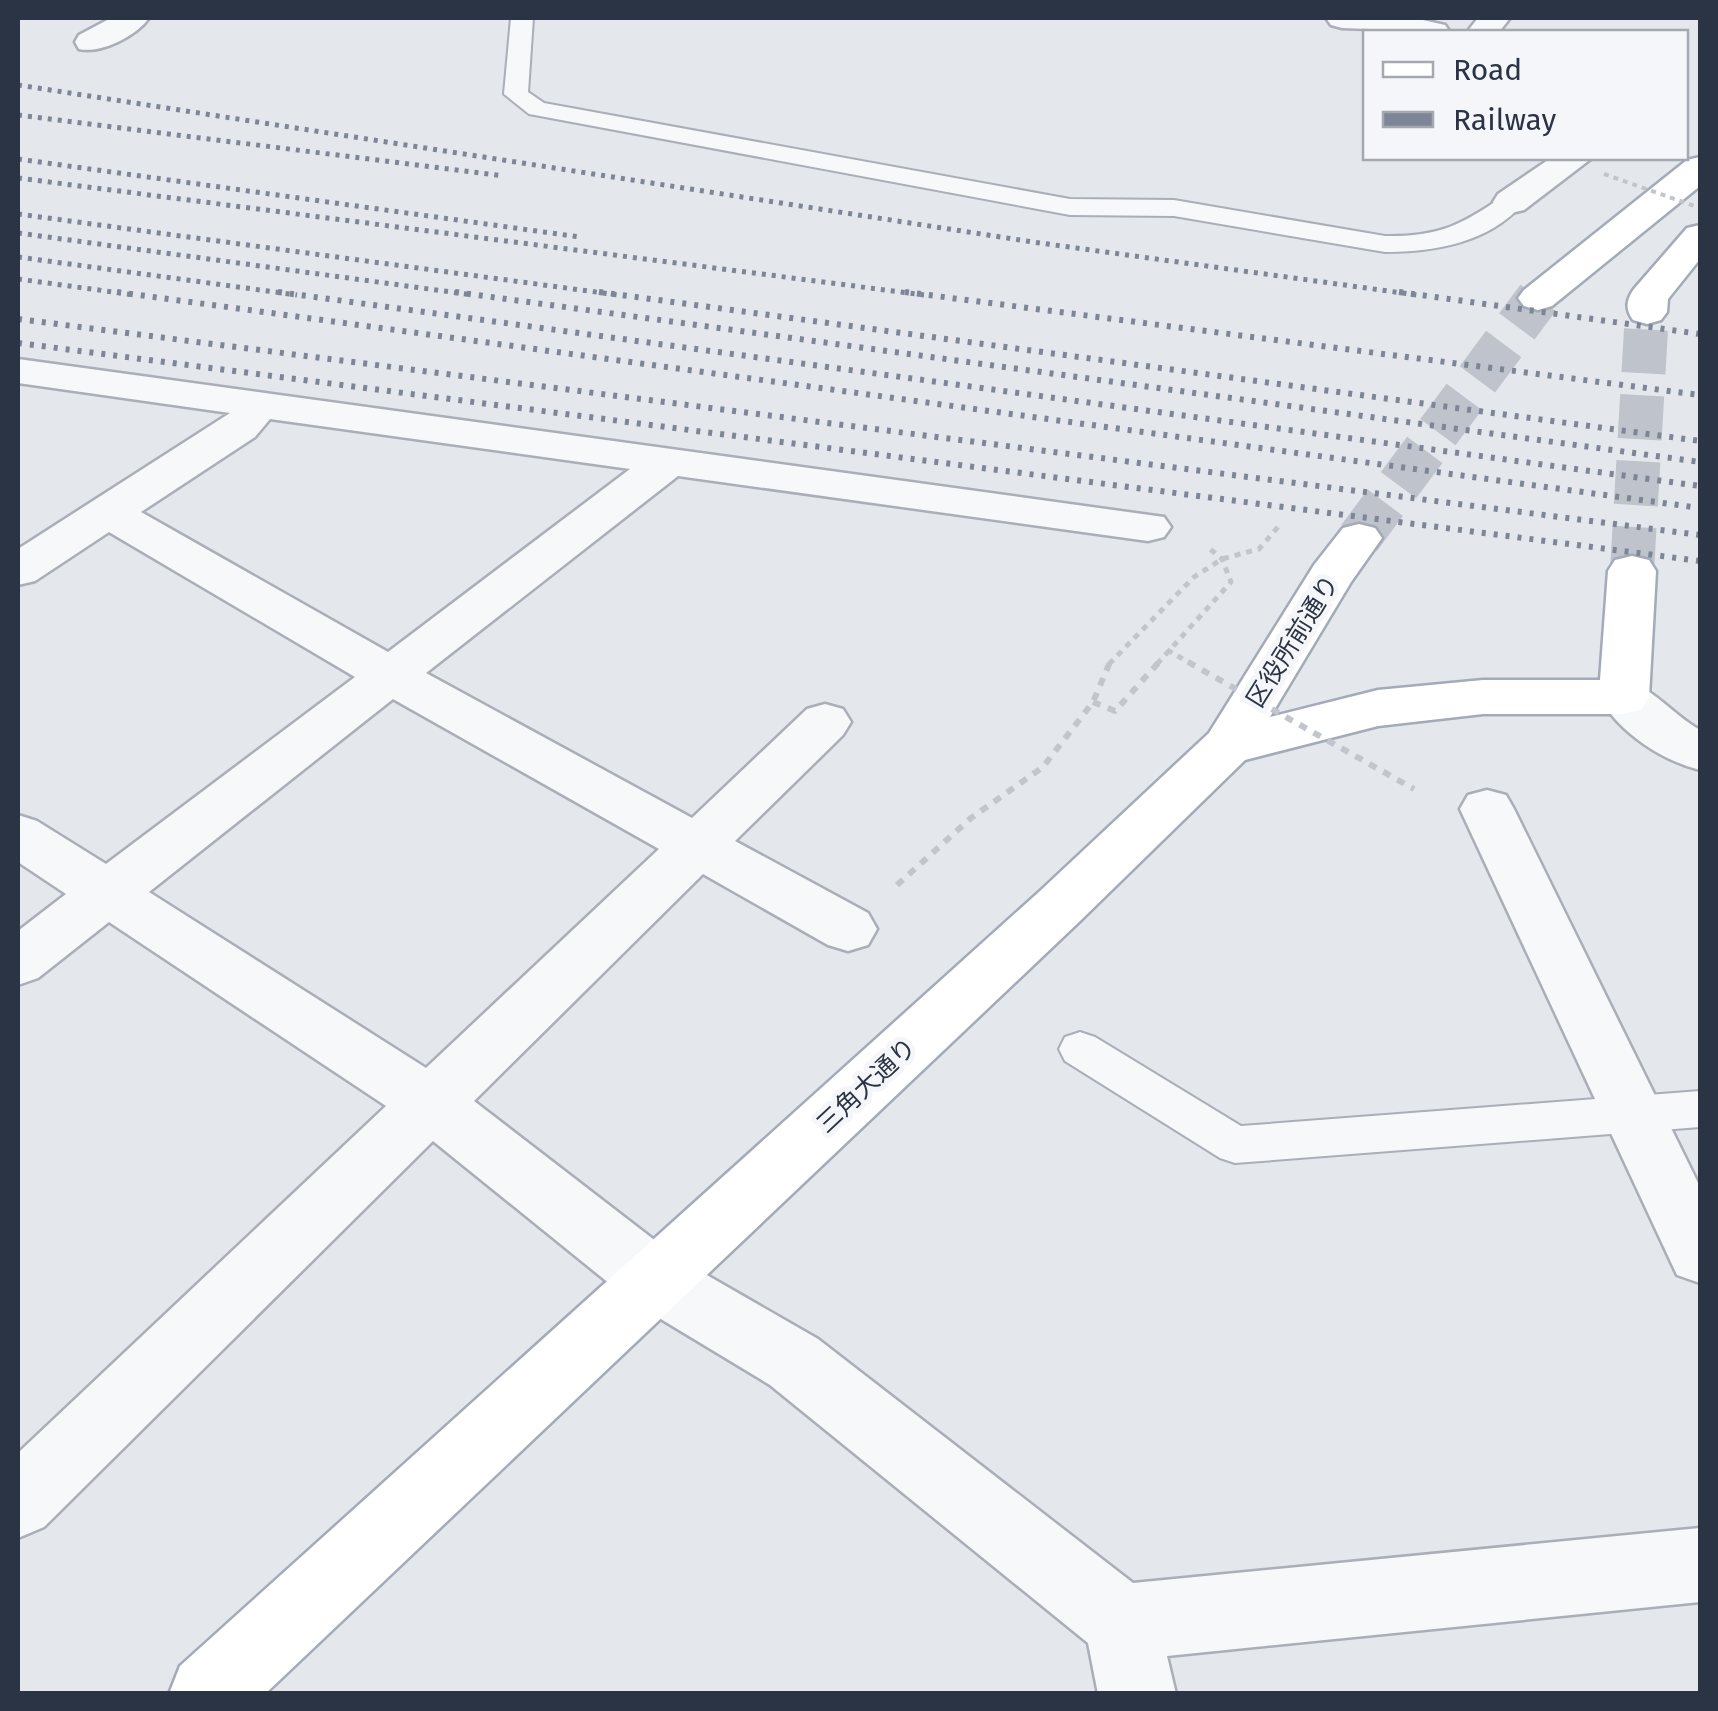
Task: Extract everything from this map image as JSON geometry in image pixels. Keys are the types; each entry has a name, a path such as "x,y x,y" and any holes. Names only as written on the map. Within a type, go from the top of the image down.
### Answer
{"main road":[{"path":"1538,298 1700,168"},
{"path":"1646,312 1648,297 1700,236"},
{"name":"区役所前通り","path":"1227,746 1331,576 1359,538"},
{"path":"1624,697 1632,571"},
{"name":"三角大通り","path":"208,1694 1060,906 1227,746 1378,708 1483,697 1624,697"}],"street":[{"path":"90,42 132,18"},
{"path":"1342,18 1389,21 1426,30"},
{"path":"1510,202 1589,166"},
{"path":"18,371 1148,528"},
{"path":"18,570 240,428 259,405"},
{"path":"18,962 670,460"},
{"path":"110,513 388,674 848,929"},
{"path":"1624,697 1662,732 1700,752"},
{"path":"18,1502 825,722"},
{"path":"1487,810 1700,1254"},
{"path":"18,835 106,896 431,1103 655,1280 794,1362 1122,1622 1137,1694"},
{"path":"1122,1622 1700,1564"}],"lane":[{"path":"522,18 516,94 538,108 1070,207 1174,208 1385,244 1416,245 1461,237 1510,202"},
{"path":"1080,1049 1235,1145 1700,1109"}],"path":[{"path":"1589,166 1700,208"},
{"path":"848,929 971,818 1043,767 1093,702 1110,662 1194,577 1222,559 1259,550 1278,527"},
{"path":"1093,702 1115,711 1231,582 1222,559 1199,539"},
{"path":"1168,650 1414,789"}],"tunnel":[{"path":"1359,538 1538,298"},
{"path":"1632,571 1647,312"}],"railway":[{"path":"18,85 1033,242 1417,295"},
{"path":"18,115 504,176"},
{"path":"18,159 580,237"},
{"path":"18,178 924,295"},
{"path":"18,214 618,295"},
{"path":"18,233 473,295"},
{"path":"18,257 297,295"},
{"path":"18,279 135,295"},
{"path":"117,292 1700,508"},
{"path":"278,292 1700,486"},
{"path":"455,292 1700,462"},
{"path":"599,292 1700,441"},
{"path":"905,292 1700,395"},
{"path":"1399,292 1700,334"},
{"path":"18,319 1700,535"},
{"path":"18,343 1700,561"}]}
